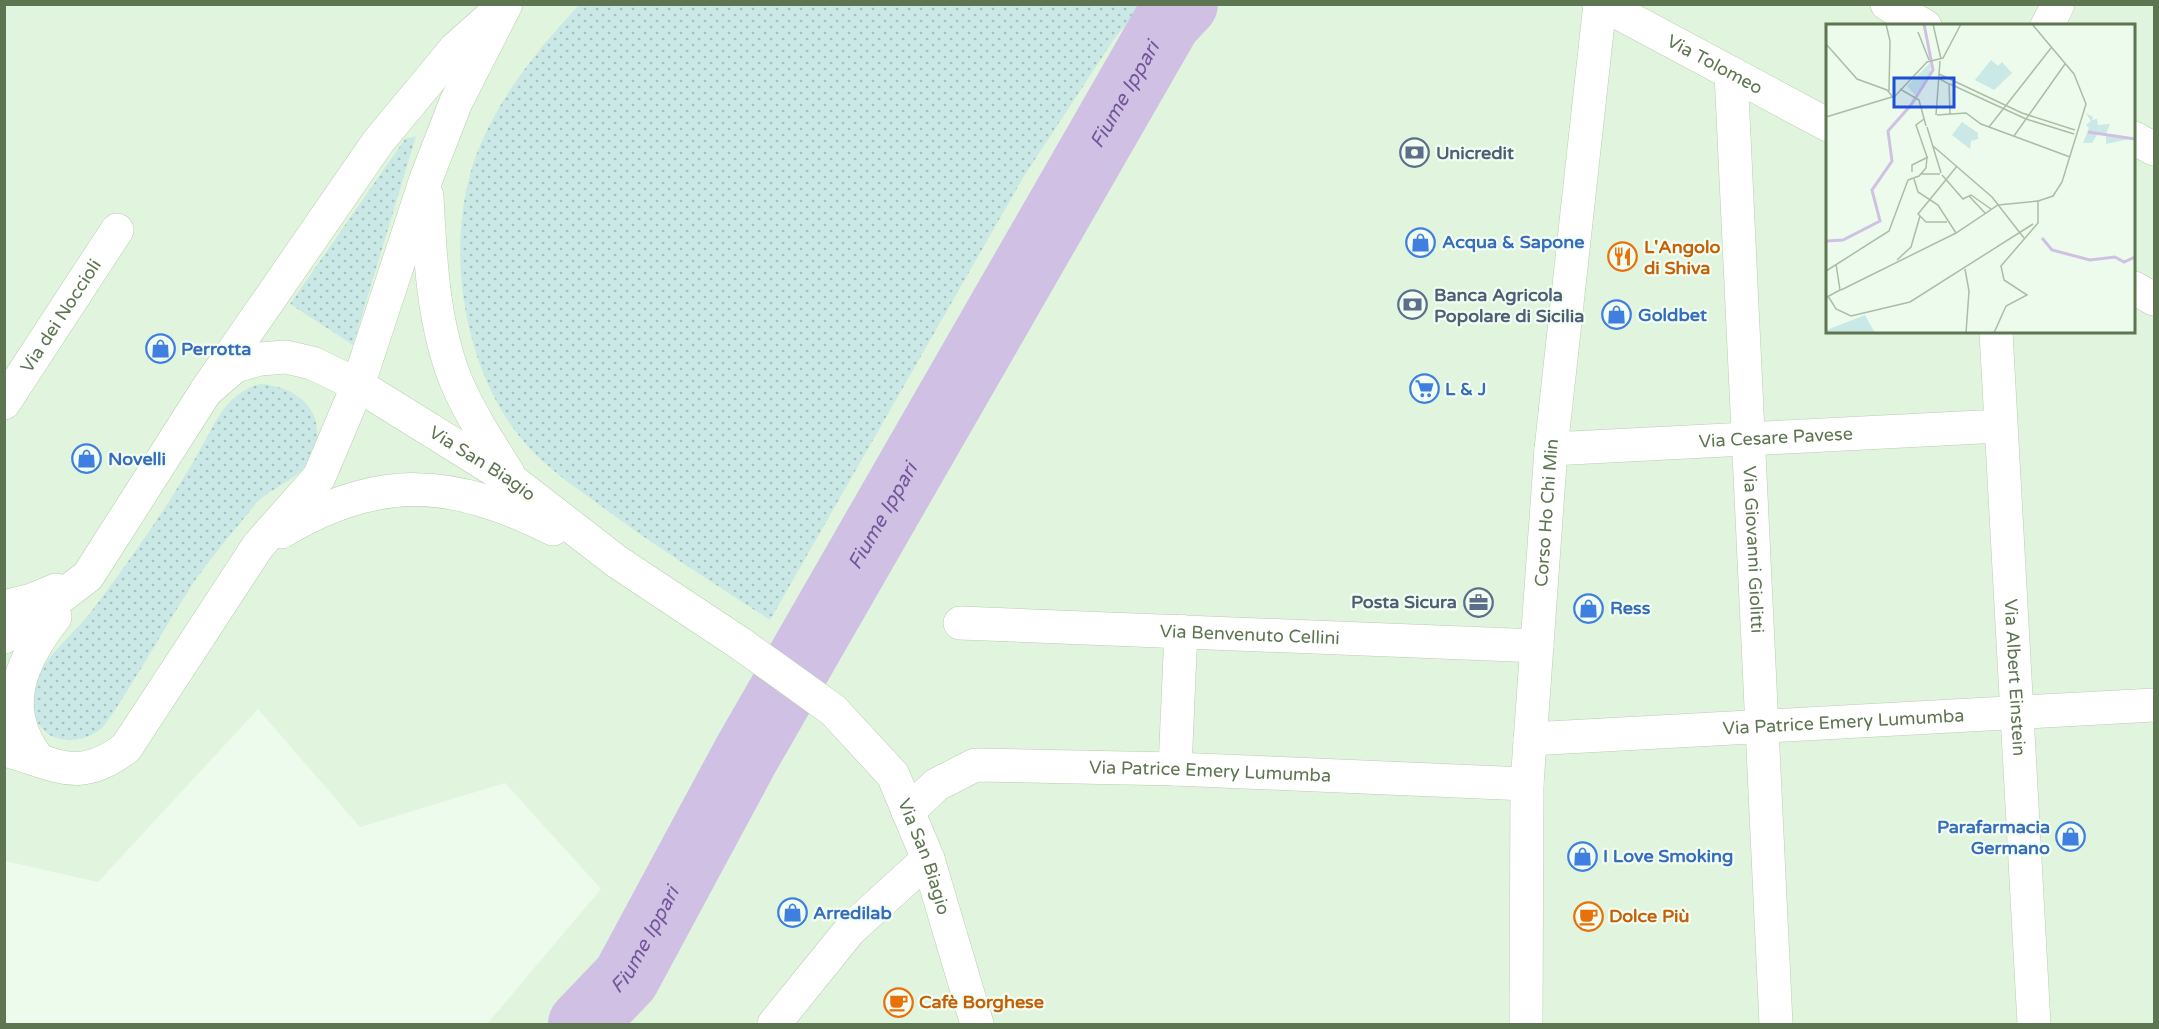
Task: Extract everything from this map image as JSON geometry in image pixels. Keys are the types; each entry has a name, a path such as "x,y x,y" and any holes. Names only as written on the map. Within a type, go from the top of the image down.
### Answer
{"main road":[{"path":"505,4 456,102 426,179 358,385 319,477 258,546 126,748 109,761 90,768 70,770 18,747 6,700 8,685 14,669 88,576 206,391 378,142 454,49 505,4"},
{"name":"Via Tolomeo","path":"1601,4 1826,123"},
{"name":"Corso Ho Chi Min","path":"1526,1024 1527,784 1551,449 1601,4"},
{"path":"1887,4 1922,24"},
{"path":"2048,24 2058,4"},
{"name":"Via Giovanni Giolitti","path":"1731,73 1776,1024"},
{"path":"2135,139 2154,149"},
{"path":"426,179 429,240 446,348 456,381 475,422 514,482"},
{"name":"Via dei Noccioli","path":"4,403 117,230"},
{"path":"2135,289 2154,299"},
{"name":"Via Albert Einstein","path":"1996,333 2034,1024"},
{"name":"Via San Biagio","path":"206,391 235,366 260,359 286,357 312,363 358,385 514,482 616,561 741,644 833,710 893,775 928,859 977,1024"},
{"name":"Via Cesare Pavese","path":"1551,449 2000,426"},
{"path":"258,546 310,515 349,499 390,489 433,490 513,510 616,561"},
{"path":"4,607 32,600 88,576"},
{"path":"4,637 18,630 88,576"},
{"name":"Via Benvenuto Cellini","path":"960,623 1537,646"},
{"path":"1175,769 1181,631"},
{"name":"Via Patrice Emery Lumumba","path":"1530,739 2154,705"},
{"name":"Via Patrice Emery Lumumba","path":"908,812 936,785 975,765 1175,769 1527,784"},
{"path":"774,1024 850,930 928,859"}],"shaded area":[{"path":"5,5 2154,5 2154,1024 487,1024 601,889 505,783 360,827 258,709 98,882 5,861"},
{"path":"579,5 1144,5 1116,36 1024,176 770,620 640,534 536,455 510,424 490,388 475,348 465,306 460,263 462,220 469,179 482,141 513,86 551,36"},
{"path":"416,136 353,345 290,304 405,139"},
{"path":"260,384 273,386 296,395 312,412 317,435 315,449 310,459 296,475 260,499 196,579 104,726 84,738 73,740 52,736 43,730 37,721 31,700 31,691 42,668 94,608 136,550 164,510 224,409 239,394"}],"waterway":[{"name":"Fiume Ippari","path":"582,1024 626,978 746,755 1167,22 1184,4"}],"place":[{"name":"Unicredit","path":"1415,153"},
{"name":"Acqua & Sapone","path":"1421,242"},
{"name":"L'Angolo di Shiva","path":"1623,257"},
{"name":"Banca Agricola Popolare di Sicilia","path":"1413,305"},
{"name":"Goldbet","path":"1617,315"},
{"name":"Perrotta","path":"160,349"},
{"name":"L & J","path":"1424,389"},
{"name":"Novelli","path":"87,459"},
{"name":"Posta Sicura","path":"1478,602"},
{"name":"Ress","path":"1589,608"},
{"name":"Parafarmacia Germano","path":"2071,837"},
{"name":"I Love Smoking","path":"1582,856"},
{"name":"Arredilab","path":"792,913"},
{"name":"Dolce Più","path":"1588,916"},
{"name":"Cafè Borghese","path":"898,1002"}]}
